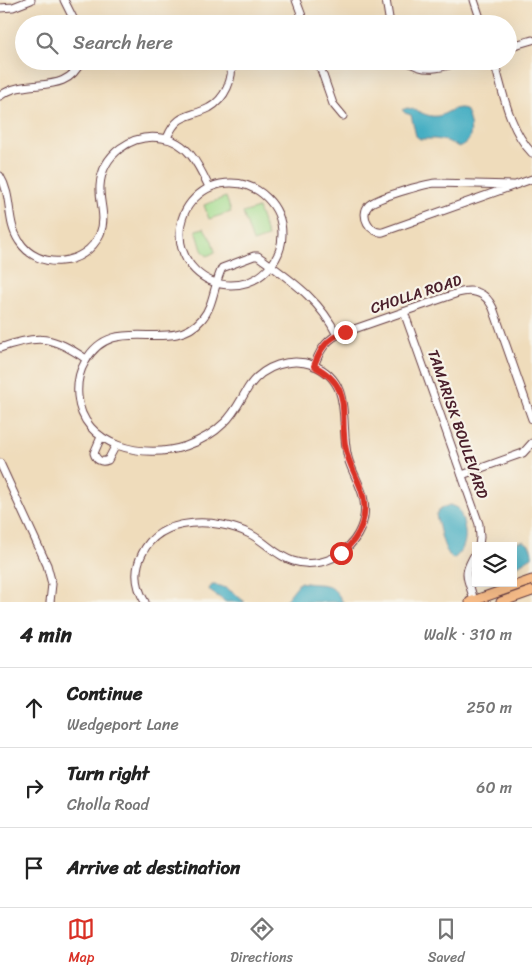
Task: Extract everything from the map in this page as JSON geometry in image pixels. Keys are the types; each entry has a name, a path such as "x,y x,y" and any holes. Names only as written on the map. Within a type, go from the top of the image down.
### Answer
{"main road":[{"path":"473,602 532,580"},
{"path":"501,602 532,591"}],"street":[{"path":"0,8 13,7 31,0"},
{"path":"64,0 72,15"},
{"path":"296,0 301,15"},
{"path":"386,0 388,15"},
{"path":"474,0 479,15"},
{"path":"517,44 532,40"},
{"path":"0,96 18,87 54,84 62,81 76,70"},
{"path":"167,138 180,120 189,114 211,106 222,97 230,81 232,70"},
{"path":"321,70 333,104 343,116"},
{"path":"497,70 514,127 521,141 532,153"},
{"path":"0,176 7,192 14,231 20,243 37,258 63,262 74,259 86,252 101,232 104,214 100,196 100,182 112,156 122,146 137,139 150,137 167,138 186,149 194,158 209,187"},
{"path":"513,185 424,184 372,203 366,212 366,218 373,230 384,232 532,179"},
{"path":"223,183 241,183 257,189 271,201 280,216 283,233 280,250 272,266 261,276 246,283 230,285 215,283 203,277 191,266 183,253 180,238 181,222 187,208 197,196 209,187 223,183"},
{"path":"145,602 137,580 141,556 146,546 155,536 178,526 200,523 232,527 253,535 284,557 300,563 313,564 330,559 341,553 354,541 362,524 365,507 361,488 351,467 346,449 342,400 333,381 322,371 314,366 286,362 265,370 251,384 235,411 214,432 195,443 173,450 150,452 116,445 102,437 89,424 79,402 78,382 86,359 105,342 118,336 130,334 167,336 191,328 202,320 208,309 215,283 222,268 254,256 258,256 272,266 317,303 337,335"},
{"name":"CHOLLA ROAD","path":"314,366 321,349 337,335 466,290 477,292 484,296 493,308 532,419"},
{"name":"TAMARISK BOULEVARD","path":"404,312 480,528 478,542"},
{"path":"0,348 25,340 43,339 62,344 86,359"},
{"path":"102,437 94,450 94,456 98,460 108,460 116,445"},
{"path":"462,475 518,456 525,452 532,443"},
{"path":"0,463 48,565 52,584 50,602"},
{"path":"472,558 466,573 473,602"}],"green space":[{"path":"226,197 231,212 209,219 204,205"},
{"path":"258,208 268,237 253,242 243,213"},
{"path":"204,228 212,241 215,252 207,256 202,250 196,230"}],"water":[{"path":"407,108 434,116 442,115 458,108 465,109 471,128 470,136 465,144 459,147 447,141 420,139 416,136 411,115 402,110"},
{"path":"450,505 458,508 465,528 465,542 459,554 453,559 444,545 436,515 441,508"},
{"path":"522,541 527,543 532,551 532,557 517,566 517,542"},
{"path":"300,582 329,586 334,589 343,602 284,602"},
{"path":"212,585 226,588 245,602 226,602 211,592 209,589"}],"route":[{"path":"341,553 358,536 364,514 364,499 361,488 348,461 344,441 344,412 341,394 330,378 314,366 325,345 333,337 345,332"}]}
